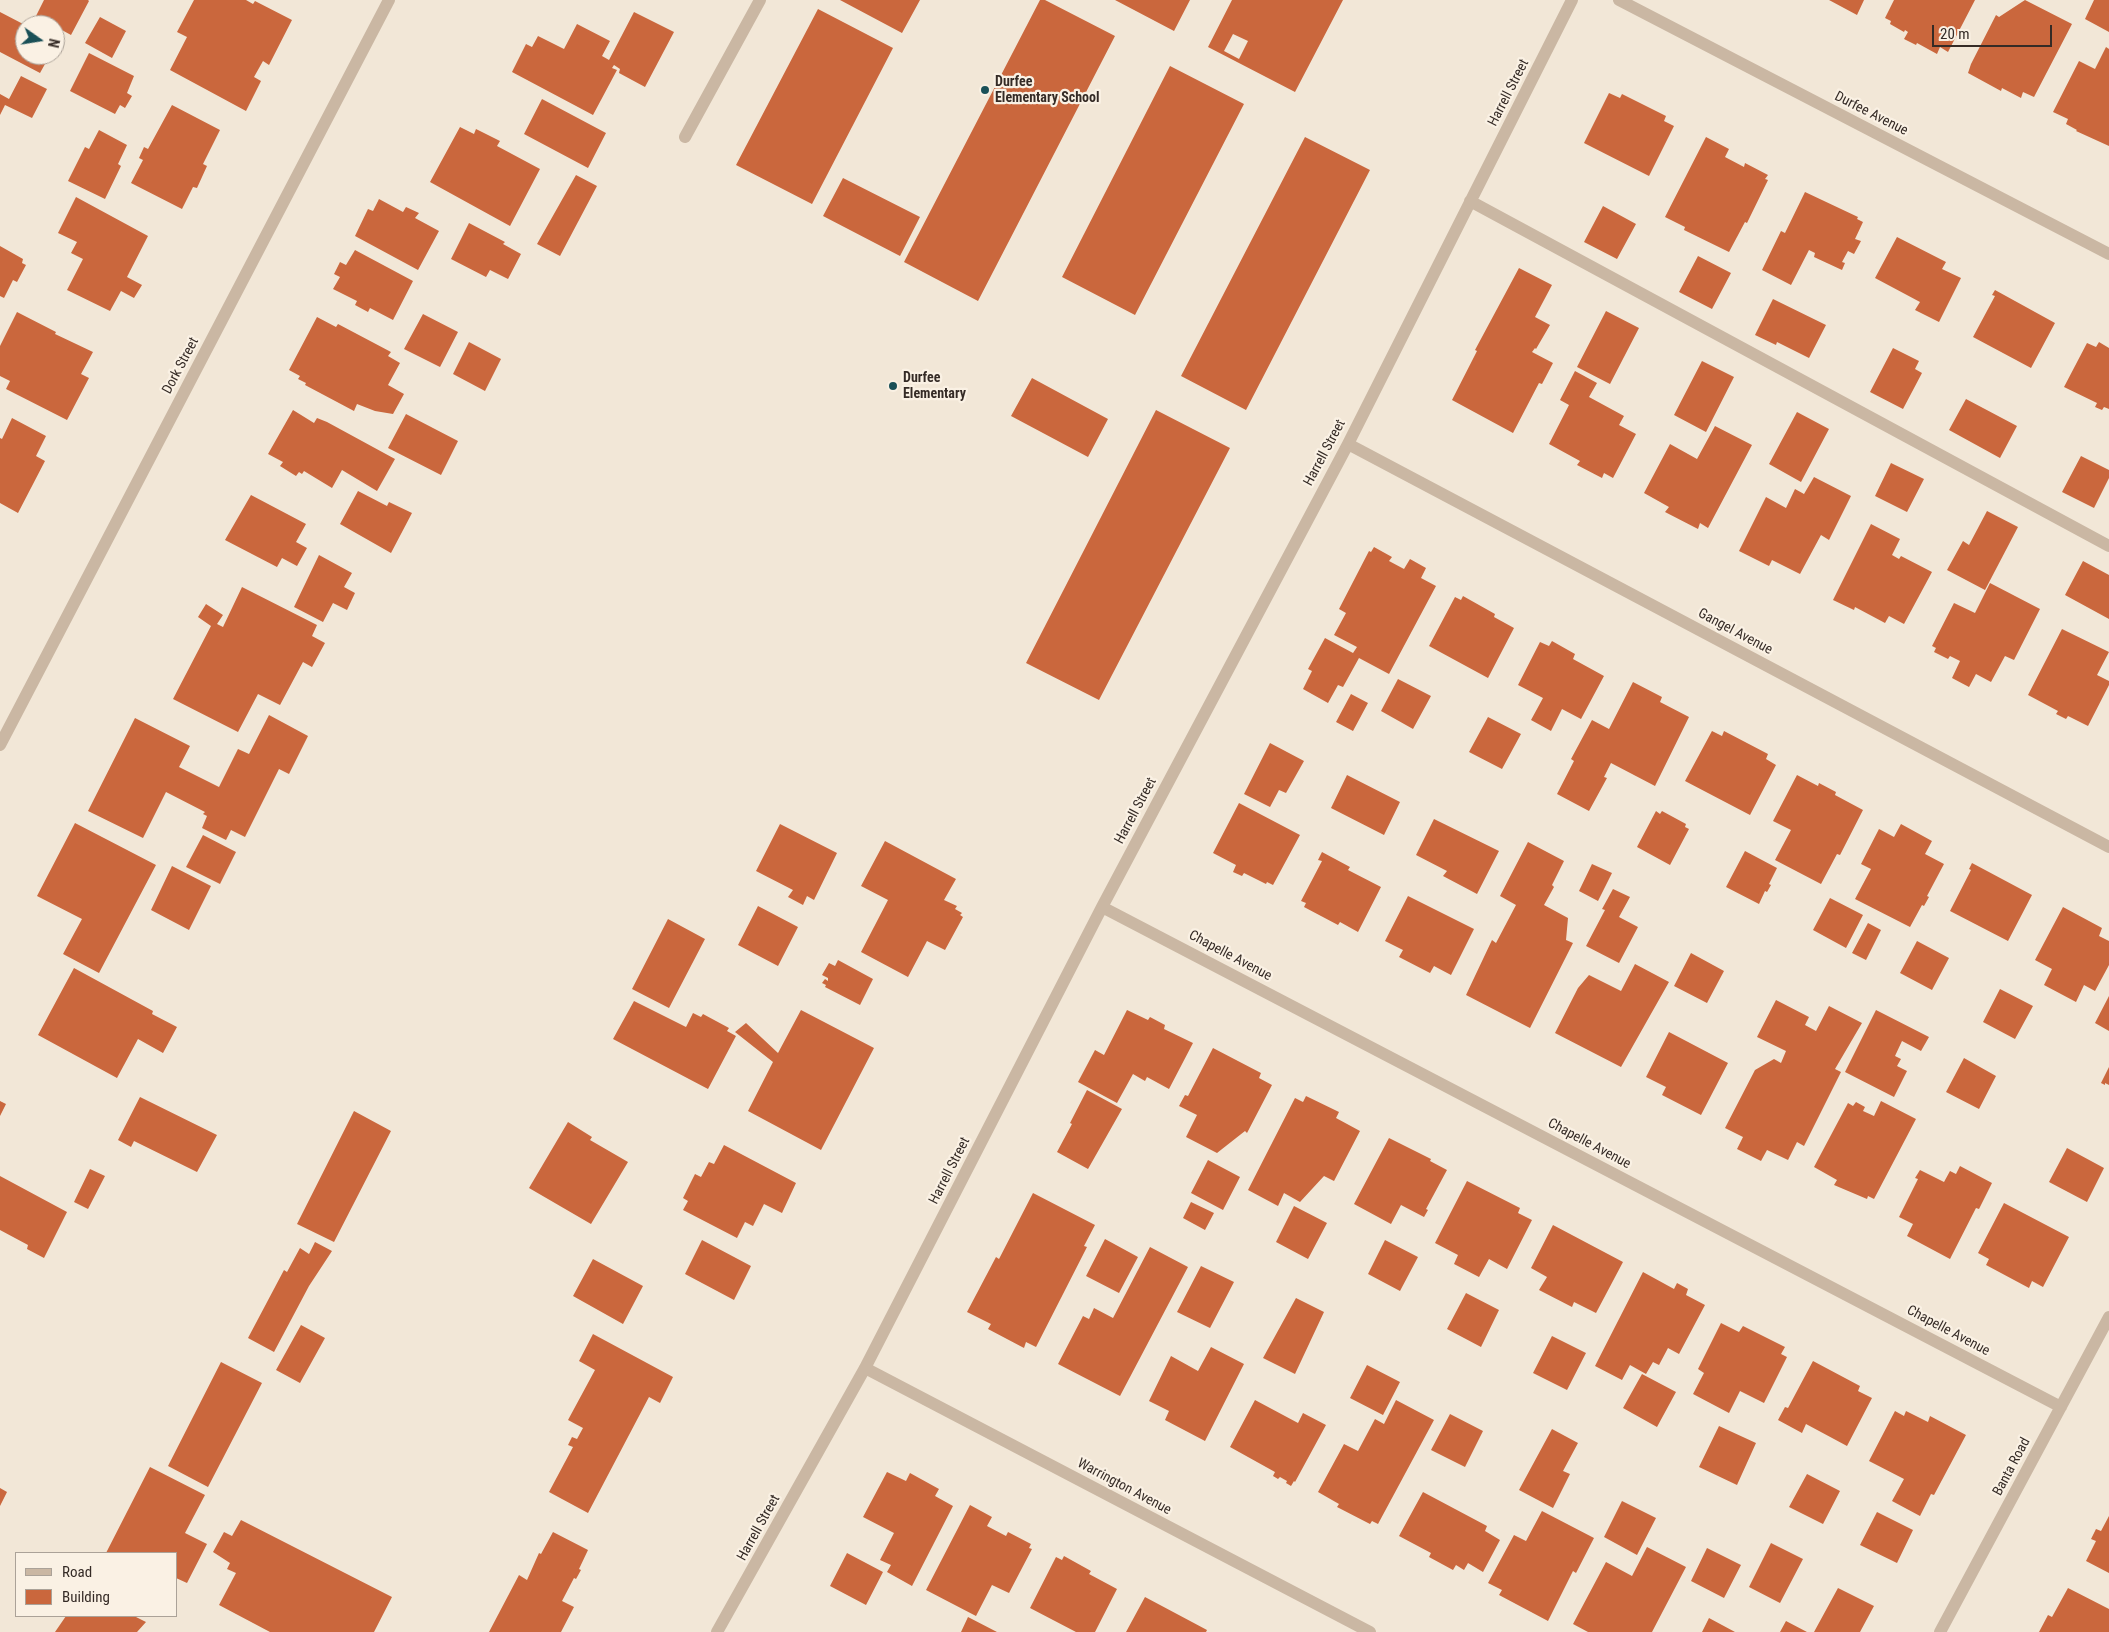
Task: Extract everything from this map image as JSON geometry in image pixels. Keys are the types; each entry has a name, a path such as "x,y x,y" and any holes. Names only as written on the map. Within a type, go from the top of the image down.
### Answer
{"street":[{"name":"Dork Street","path":"0,745 390,0"},
{"path":"685,138 760,0"},
{"name":"Harrell Street","path":"717,1632 865,1368 1102,907 1348,444 1572,0"},
{"name":"Durfee Avenue","path":"1619,0 2109,254"},
{"path":"1470,201 2109,546"},
{"name":"Gangel Avenue","path":"1348,444 2109,847"},
{"name":"Chapelle Avenue","path":"1102,907 2061,1407"},
{"name":"Banta Road","path":"1940,1632 2109,1316"},
{"name":"Warrington Avenue","path":"865,1368 1370,1632"}],"building":[{"path":"44,0 89,1 71,35 65,32 65,15 36,15"},
{"path":"194,0 246,0 253,4 255,1 292,20 269,65 263,61 254,77 261,81 246,111 170,70 187,37 177,32"},
{"path":"840,0 920,0 902,33"},
{"path":"1040,0 1045,0 1115,36 978,301 904,262"},
{"path":"1115,0 1190,0 1174,31"},
{"path":"1232,0 1343,0 1295,92 1208,47","holes":["1233,34 1248,41 1239,59 1224,51"]},
{"path":"1829,0 1864,0 1857,15"},
{"path":"1894,0 1975,0 1948,52 1940,47 1937,54 1917,43 1916,45 1904,39 1908,32 1905,30 1904,32 1890,24 1891,21 1885,18"},
{"path":"2025,0 2072,24 2034,97 2023,92 2021,98 2002,88 2001,91 1968,73 1996,15 1999,17"},
{"path":"2094,0 2109,0 2109,32 2085,19"},
{"path":"818,9 893,48 812,204 736,165"},
{"path":"0,12 15,20 15,60 0,52"},
{"path":"634,12 674,32 645,87 619,73 620,69 614,65 612,68 617,70 593,115 512,72 526,44 532,47 538,36 564,49 577,24 610,41 602,56 609,60"},
{"path":"100,17 126,31 112,58 85,43"},
{"path":"2106,47 2109,49 2109,146 2076,131 2066,124 2068,119 2053,112 2079,61 2095,69"},
{"path":"89,53 134,76 127,93 132,96 125,108 120,105 115,114 70,91"},
{"path":"25,65 44,65 40,73"},
{"path":"1170,66 1244,104 1135,315 1062,277"},
{"path":"21,76 47,89 32,118 5,105 0,115 0,94 9,99"},
{"path":"1609,93 1620,98 1622,94 1666,116 1664,121 1674,126 1649,176 1584,143"},
{"path":"542,99 606,133 588,168 524,134"},
{"path":"172,105 220,130 203,164 207,166 197,188 193,187 182,209 131,183 143,160 139,158 144,147 148,149"},
{"path":"460,127 474,134 476,129 500,141 497,146 540,169 510,226 430,182"},
{"path":"99,130 127,145 118,164 121,166 105,199 68,181 85,147 89,149"},
{"path":"1305,137 1370,170 1246,410 1181,376"},
{"path":"1706,137 1729,149 1725,157 1744,167 1745,163 1768,175 1765,179 1768,180 1747,223 1745,222 1729,252 1684,230 1685,227 1665,217"},
{"path":"576,175 597,186 560,256 537,244"},
{"path":"843,178 920,217 900,256 823,216"},
{"path":"1805,192 1858,217 1857,219 1863,222 1855,239 1861,241 1854,254 1848,251 1842,262 1845,263 1842,270 1814,257 1815,253 1809,250 1791,285 1762,270 1781,231 1785,233"},
{"path":"76,197 148,236 127,277 142,285 134,298 121,291 110,311 67,290 83,259 71,253 77,242 58,233"},
{"path":"379,199 403,212 406,207 419,213 415,218 439,231 418,270 355,236 368,209 373,211"},
{"path":"1603,206 1636,224 1617,259 1584,242"},
{"path":"469,223 505,242 503,244 521,254 508,279 490,270 486,277 451,259"},
{"path":"1897,237 1946,262 1942,269 1961,278 1939,322 1915,310 1920,302 1875,278"},
{"path":"0,246 23,259 22,263 26,265 17,282 13,280 4,298 0,296"},
{"path":"355,250 413,281 393,320 370,308 368,312 355,305 357,301 333,289 340,277 334,274 340,262 346,265"},
{"path":"1698,256 1731,273 1712,309 1679,292"},
{"path":"1519,268 1552,285 1535,317 1550,325 1536,349 1532,352 1553,363 1542,384 1539,383 1513,433 1452,400 1477,351 1475,350"},
{"path":"1995,290 2055,323 2031,368 1973,337 1995,296 1992,295"},
{"path":"1773,299 1826,325 1809,358 1777,342 1776,345 1755,335"},
{"path":"1606,311 1639,328 1610,384 1577,367"},
{"path":"17,312 56,332 55,334 93,352 81,374 89,378 67,420 6,389 10,381 0,376 0,346"},
{"path":"423,314 458,332 440,367 404,349"},
{"path":"317,317 336,327 338,324 391,352 388,356 400,363 388,385 404,394 393,414 375,411 357,404 354,411 305,385 306,383 298,379 300,376 289,370"},
{"path":"469,342 501,359 485,391 453,374"},
{"path":"2099,342 2109,348 2109,409 2104,407 2102,410 2095,407 2097,403 2064,387 2087,343 2096,347"},
{"path":"1893,348 1919,361 1915,369 1922,373 1903,409 1870,392"},
{"path":"1702,361 1734,377 1706,432 1674,415"},
{"path":"1575,371 1597,383 1589,397 1624,416 1619,425 1636,434 1613,478 1604,473 1602,478 1577,465 1580,461 1549,444 1569,405 1560,400"},
{"path":"1032,378 1108,419 1088,457 1011,416"},
{"path":"1966,399 2017,426 2000,458 1949,430"},
{"path":"293,410 314,423 317,418 327,422 395,459 377,491 342,470 332,488 304,471 302,474 299,472 296,476 280,466 283,462 268,454"},
{"path":"1156,410 1230,448 1099,700 1026,663"},
{"path":"1797,412 1829,429 1801,482 1769,464"},
{"path":"406,414 458,441 441,475 388,448"},
{"path":"12,418 46,436 36,456 45,461 18,513 0,503 0,438 2,439"},
{"path":"1715,426 1752,445 1708,528 1700,523 1698,529 1665,512 1669,507 1644,493 1670,444 1697,459"},
{"path":"2081,456 2109,470 2109,478 2094,508 2062,492"},
{"path":"1891,463 1924,479 1907,512 1875,496"},
{"path":"1814,477 1851,496 1829,540 1821,535 1800,574 1772,560 1769,566 1739,551 1766,497 1786,508 1795,489 1804,494"},
{"path":"358,491 387,506 389,502 412,513 391,553 340,524"},
{"path":"251,495 306,524 296,542 307,548 297,566 282,558 277,567 225,540"},
{"path":"1987,511 2018,527 1985,590 1947,570 1963,541 1969,545"},
{"path":"1871,524 1900,539 1892,555 1899,559 1901,556 1932,572 1904,624 1889,616 1885,623 1855,607 1854,610 1833,600"},
{"path":"1374,547 1392,557 1389,561 1404,569 1410,559 1426,568 1421,578 1436,586 1389,674 1359,658 1343,687 1338,685 1328,703 1303,689 1312,671 1308,669 1325,638 1353,653 1357,647 1334,635 1346,613 1339,609 1369,551 1371,552"},
{"path":"319,555 352,573 344,587 355,593 347,610 333,603 323,622 294,607"},
{"path":"2083,561 2109,575 2109,619 2065,595"},
{"path":"1990,583 2040,609 2014,660 2005,656 1991,682 1976,674 1969,687 1952,678 1960,661 1950,656 1948,659 1934,652 1936,648 1932,646 1954,603 1975,613"},
{"path":"242,587 317,625 312,636 325,643 312,667 303,662 280,705 258,694 238,732 173,699 211,626 198,617 206,604 223,615 217,624 223,627"},
{"path":"1463,596 1495,614 1494,617 1514,628 1488,678 1429,646 1455,597 1461,600"},
{"path":"2062,629 2109,652 2097,675 2109,681 2109,685 2088,726 2068,716 2066,719 2056,714 2058,711 2028,695"},
{"path":"1552,641 1575,654 1573,659 1604,676 1581,719 1562,709 1551,731 1531,720 1543,698 1518,685 1540,642 1549,646"},
{"path":"1398,679 1431,696 1413,729 1381,711"},
{"path":"1633,682 1662,697 1660,702 1689,717 1655,786 1611,763 1604,777 1607,778 1589,811 1557,794 1574,761 1571,759 1592,720 1609,729"},
{"path":"1351,694 1368,703 1353,731 1336,722"},
{"path":"269,715 308,736 289,774 279,769 245,837 231,830 226,840 202,828 207,816 203,814 205,812 166,792 143,838 88,811 135,718 190,746 179,767 219,787 238,749 249,754"},
{"path":"1488,717 1521,734 1502,769 1469,752"},
{"path":"1712,731 1722,736 1724,731 1768,754 1766,759 1776,765 1750,815 1685,781"},
{"path":"1270,743 1304,761 1286,793 1279,790 1270,807 1244,794"},
{"path":"1347,775 1400,802 1384,835 1331,808"},
{"path":"1797,775 1818,786 1819,783 1836,792 1835,795 1863,810 1840,855 1837,854 1821,884 1775,860 1791,830 1773,821"},
{"path":"1239,803 1300,835 1273,885 1267,882 1266,884 1244,873 1242,876 1233,872 1236,865 1213,853"},
{"path":"1656,811 1660,814 1662,811 1686,824 1685,827 1689,829 1670,865 1637,847"},
{"path":"1434,819 1499,851 1477,894 1443,876 1447,871 1416,855"},
{"path":"75,823 156,865 99,973 63,954 82,919 37,896"},
{"path":"780,824 837,853 814,900 807,896 803,905 788,897 793,890 756,871"},
{"path":"1901,824 1932,841 1925,854 1944,864 1927,896 1929,897 1924,906 1922,905 1910,927 1855,899 1871,869 1861,864 1879,829 1894,837"},
{"path":"203,835 236,852 220,884 186,867"},
{"path":"885,841 956,879 944,900 957,906 955,909 962,913 960,915 963,917 945,950 927,941 908,977 861,952 888,900 861,886"},
{"path":"1528,842 1564,861 1552,885 1554,887 1544,905 1568,918 1566,940 1573,943 1530,1028 1466,995 1492,940 1496,943 1516,905 1500,896"},
{"path":"1745,851 1777,868 1769,884 1771,885 1767,892 1765,891 1759,904 1726,887"},
{"path":"1322,852 1350,867 1348,870 1381,887 1358,932 1340,922 1338,925 1304,907 1306,903 1301,901 1322,861 1318,860"},
{"path":"1972,863 2032,895 2008,941 1950,911 1971,870 1969,869"},
{"path":"1592,864 1612,873 1598,901 1579,891"},
{"path":"172,866 211,886 189,930 151,910"},
{"path":"1613,889 1630,897 1619,917 1638,927 1619,963 1586,946 1605,910 1602,909"},
{"path":"1408,896 1474,929 1451,975 1434,966 1430,973 1399,957 1403,950 1385,941"},
{"path":"1830,898 1863,915 1846,948 1813,930"},
{"path":"758,906 798,927 778,966 738,945"},
{"path":"2063,907 2102,928 2099,936 2109,941 2109,965 2095,991 2084,985 2076,1002 2044,985 2052,969 2035,960"},
{"path":"668,919 705,939 669,1008 632,989"},
{"path":"1868,923 1881,930 1866,960 1852,953"},
{"path":"1917,941 1949,958 1932,990 1900,973"},
{"path":"1691,953 1724,971 1707,1003 1674,986"},
{"path":"838,960 873,979 860,1005 825,987 826,985 822,983 825,979 828,981 828,978 822,975 829,963 835,966"},
{"path":"1635,964 1669,982 1621,1067 1555,1033 1578,988 1589,975 1621,991"},
{"path":"74,968 153,1011 152,1014 177,1027 163,1053 138,1039 117,1078 38,1035"},
{"path":"2000,989 2033,1006 2015,1039 1983,1022"},
{"path":"2109,996 2109,1031 2095,1023"},
{"path":"1776,1000 1809,1017 1805,1025 1816,1031 1829,1006 1862,1023 1835,1069 1841,1072 1804,1146 1797,1142 1788,1160 1767,1150 1761,1161 1737,1149 1743,1137 1725,1128 1755,1070 1774,1059 1781,1063 1786,1051 1757,1037"},
{"path":"634,1001 686,1027 693,1013 701,1017 703,1014 729,1028 727,1031 736,1036 708,1089 613,1039"},
{"path":"801,1010 874,1048 821,1150 748,1111 773,1062 735,1032 746,1023 778,1053"},
{"path":"1127,1010 1148,1020 1150,1017 1165,1025 1164,1029 1193,1043 1169,1089 1147,1077 1145,1081 1133,1074 1117,1103 1078,1082 1095,1050 1104,1055"},
{"path":"1876,1010 1929,1037 1921,1051 1902,1041 1895,1056 1901,1059 1897,1066 1907,1071 1894,1097 1845,1072"},
{"path":"1669,1032 1728,1063 1701,1115 1662,1095 1666,1087 1646,1077"},
{"path":"1213,1048 1261,1073 1259,1078 1272,1085 1247,1133 1245,1131 1217,1153 1186,1137 1197,1115 1179,1106 1185,1095 1188,1096"},
{"path":"1964,1058 1996,1076 1979,1109 1946,1092"},
{"path":"2109,1067 2109,1085 2105,1083 2105,1085 2101,1083"},
{"path":"1087,1090 1122,1109 1088,1169 1057,1152"},
{"path":"1306,1096 1339,1112 1336,1118 1360,1131 1334,1181 1324,1176 1300,1202 1284,1193 1278,1206 1248,1190 1295,1098 1303,1102"},
{"path":"140,1097 217,1135 197,1172 134,1141 131,1147 118,1140"},
{"path":"0,1101 6,1104 0,1116"},
{"path":"1881,1101 1916,1119 1874,1199 1868,1196 1867,1199 1834,1185 1837,1180 1814,1167 1848,1103 1853,1106 1856,1102 1865,1107 1863,1111 1874,1116"},
{"path":"354,1111 391,1131 334,1242 297,1224"},
{"path":"568,1122 592,1137 590,1140 628,1162 591,1224 529,1188"},
{"path":"1389,1138 1431,1159 1430,1161 1447,1170 1426,1209 1428,1210 1424,1217 1401,1205 1391,1224 1354,1204"},
{"path":"724,1145 796,1183 782,1213 764,1204 753,1226 745,1222 737,1238 683,1210 688,1201 683,1198 695,1174 701,1177 709,1162 714,1164"},
{"path":"2067,1148 2104,1168 2087,1202 2049,1182"},
{"path":"1208,1160 1240,1177 1223,1210 1191,1193"},
{"path":"1960,1166 1992,1183 1979,1209 1976,1208 1950,1259 1907,1236 1913,1224 1899,1217 1918,1179 1915,1178 1920,1170 1944,1182 1950,1171 1956,1174"},
{"path":"90,1169 105,1176 88,1209 74,1202"},
{"path":"0,1176 67,1212 44,1258 27,1249 28,1245 0,1230"},
{"path":"1467,1181 1520,1208 1518,1213 1532,1220 1507,1269 1489,1259 1479,1277 1454,1264 1458,1255 1435,1243"},
{"path":"1033,1193 1095,1225 1084,1246 1087,1247 1036,1347 1026,1342 1024,1348 988,1329 991,1324 967,1312 996,1257 999,1259"},
{"path":"1191,1202 1214,1213 1205,1230 1183,1218"},
{"path":"2004,1203 2069,1237 2043,1287 2032,1281 2029,1288 1986,1265 1989,1259 1978,1253"},
{"path":"1294,1206 1327,1223 1308,1259 1276,1242"},
{"path":"1553,1225 1623,1262 1596,1313 1574,1302 1572,1307 1539,1290 1547,1277 1531,1268"},
{"path":"1105,1239 1138,1257 1119,1293 1086,1276"},
{"path":"702,1240 751,1266 734,1300 685,1274"},
{"path":"1385,1240 1418,1257 1400,1291 1368,1274"},
{"path":"315,1242 332,1251 309,1286 274,1352 248,1338 284,1270 287,1272 300,1248 309,1254"},
{"path":"1150,1247 1188,1267 1120,1396 1058,1364 1083,1316 1089,1319 1094,1308 1113,1318"},
{"path":"593,1259 643,1286 623,1324 573,1296"},
{"path":"1201,1266 1234,1282 1210,1328 1177,1312"},
{"path":"1643,1272 1674,1289 1677,1283 1688,1289 1686,1295 1705,1305 1679,1354 1668,1348 1659,1365 1653,1362 1646,1374 1630,1365 1622,1380 1595,1366"},
{"path":"1466,1293 1499,1310 1481,1347 1447,1329"},
{"path":"1296,1298 1324,1312 1295,1374 1263,1358"},
{"path":"1721,1323 1739,1332 1743,1326 1785,1347 1781,1354 1787,1357 1764,1403 1740,1391 1729,1413 1693,1394 1704,1373 1698,1369"},
{"path":"301,1325 325,1338 300,1383 276,1370"},
{"path":"593,1334 673,1377 660,1403 649,1397 588,1513 549,1492 573,1447 568,1445 572,1437 577,1439 583,1428 568,1420 595,1370 579,1361"},
{"path":"1552,1336 1586,1353 1567,1390 1533,1373"},
{"path":"1211,1347 1244,1364 1205,1441 1165,1420 1169,1411 1149,1401 1171,1356 1198,1371"},
{"path":"1813,1361 1860,1386 1858,1391 1872,1398 1847,1446 1806,1424 1802,1433 1778,1420 1785,1407 1788,1408"},
{"path":"221,1362 262,1383 208,1487 168,1466"},
{"path":"1367,1365 1400,1382 1383,1415 1350,1398"},
{"path":"1642,1374 1676,1392 1657,1427 1623,1408"},
{"path":"1255,1400 1298,1423 1303,1413 1326,1425 1291,1486 1280,1477 1278,1479 1273,1476 1275,1472 1230,1447"},
{"path":"1396,1400 1434,1420 1378,1524 1372,1521 1370,1524 1337,1507 1339,1504 1318,1492 1344,1444 1358,1451 1375,1419 1384,1424"},
{"path":"1895,1411 1904,1416 1906,1411 1928,1422 1930,1416 1966,1435 1934,1495 1931,1494 1920,1516 1892,1501 1904,1479 1869,1461"},
{"path":"1450,1414 1483,1431 1465,1467 1431,1450"},
{"path":"1719,1426 1756,1443 1737,1485 1699,1467"},
{"path":"1552,1429 1578,1443 1563,1471 1570,1474 1553,1508 1519,1490"},
{"path":"150,1467 205,1495 185,1533 207,1544 187,1583 178,1579 178,1552 107,1552"},
{"path":"887,1472 906,1481 910,1473 939,1489 935,1496 953,1506 912,1586 887,1572 891,1565 880,1560 894,1533 863,1517"},
{"path":"1807,1474 1840,1491 1823,1524 1789,1507"},
{"path":"0,1488 7,1492 0,1506"},
{"path":"1423,1492 1487,1526 1485,1531 1500,1540 1483,1572 1468,1563 1464,1570 1456,1565 1453,1570 1429,1557 1431,1553 1399,1536"},
{"path":"1622,1501 1656,1518 1637,1555 1604,1537"},
{"path":"970,1505 992,1517 987,1526 1006,1536 1008,1532 1031,1544 1029,1548 1032,1549 1009,1593 992,1585 976,1616 926,1590"},
{"path":"1542,1511 1594,1538 1576,1573 1573,1571 1548,1621 1499,1595 1502,1590 1488,1583 1514,1535 1526,1541"},
{"path":"1877,1512 1913,1530 1897,1563 1860,1545"},
{"path":"2109,1516 2109,1573 2086,1561 2096,1541 2091,1539 2096,1529 2101,1531"},
{"path":"241,1520 392,1597 374,1632 270,1632 219,1605 236,1573 227,1569 230,1563 213,1552 224,1532 232,1536"},
{"path":"553,1532 588,1550 579,1569 581,1570 576,1579 574,1578 562,1601 574,1607 561,1632 489,1632 519,1575 527,1580 539,1553 541,1554"},
{"path":"1771,1543 1803,1559 1780,1603 1749,1587"},
{"path":"1647,1547 1686,1567 1652,1632 1588,1632 1573,1624 1606,1562 1632,1576"},
{"path":"1707,1548 1741,1565 1724,1598 1691,1581"},
{"path":"847,1553 883,1572 866,1605 830,1586"},
{"path":"1064,1556 1091,1571 1089,1574 1117,1589 1095,1632 1076,1632 1030,1608 1056,1557 1062,1560"},
{"path":"1838,1588 1874,1606 1860,1632 1814,1632"},
{"path":"2068,1588 2109,1609 2109,1632 2039,1632 2048,1615 2052,1617"},
{"path":"1145,1597 1207,1630 1206,1632 1126,1632"},
{"path":"65,1617 136,1617 146,1622 137,1632 55,1632"},
{"path":"968,1617 997,1632 961,1632"},
{"path":"1709,1618 1735,1632 1702,1632"},
{"path":"1786,1621 1807,1632 1780,1632"}],"place":[{"name":"Durfee Elementary School","path":"985,90"},
{"name":"Durfee Elementary","path":"893,386"}]}
